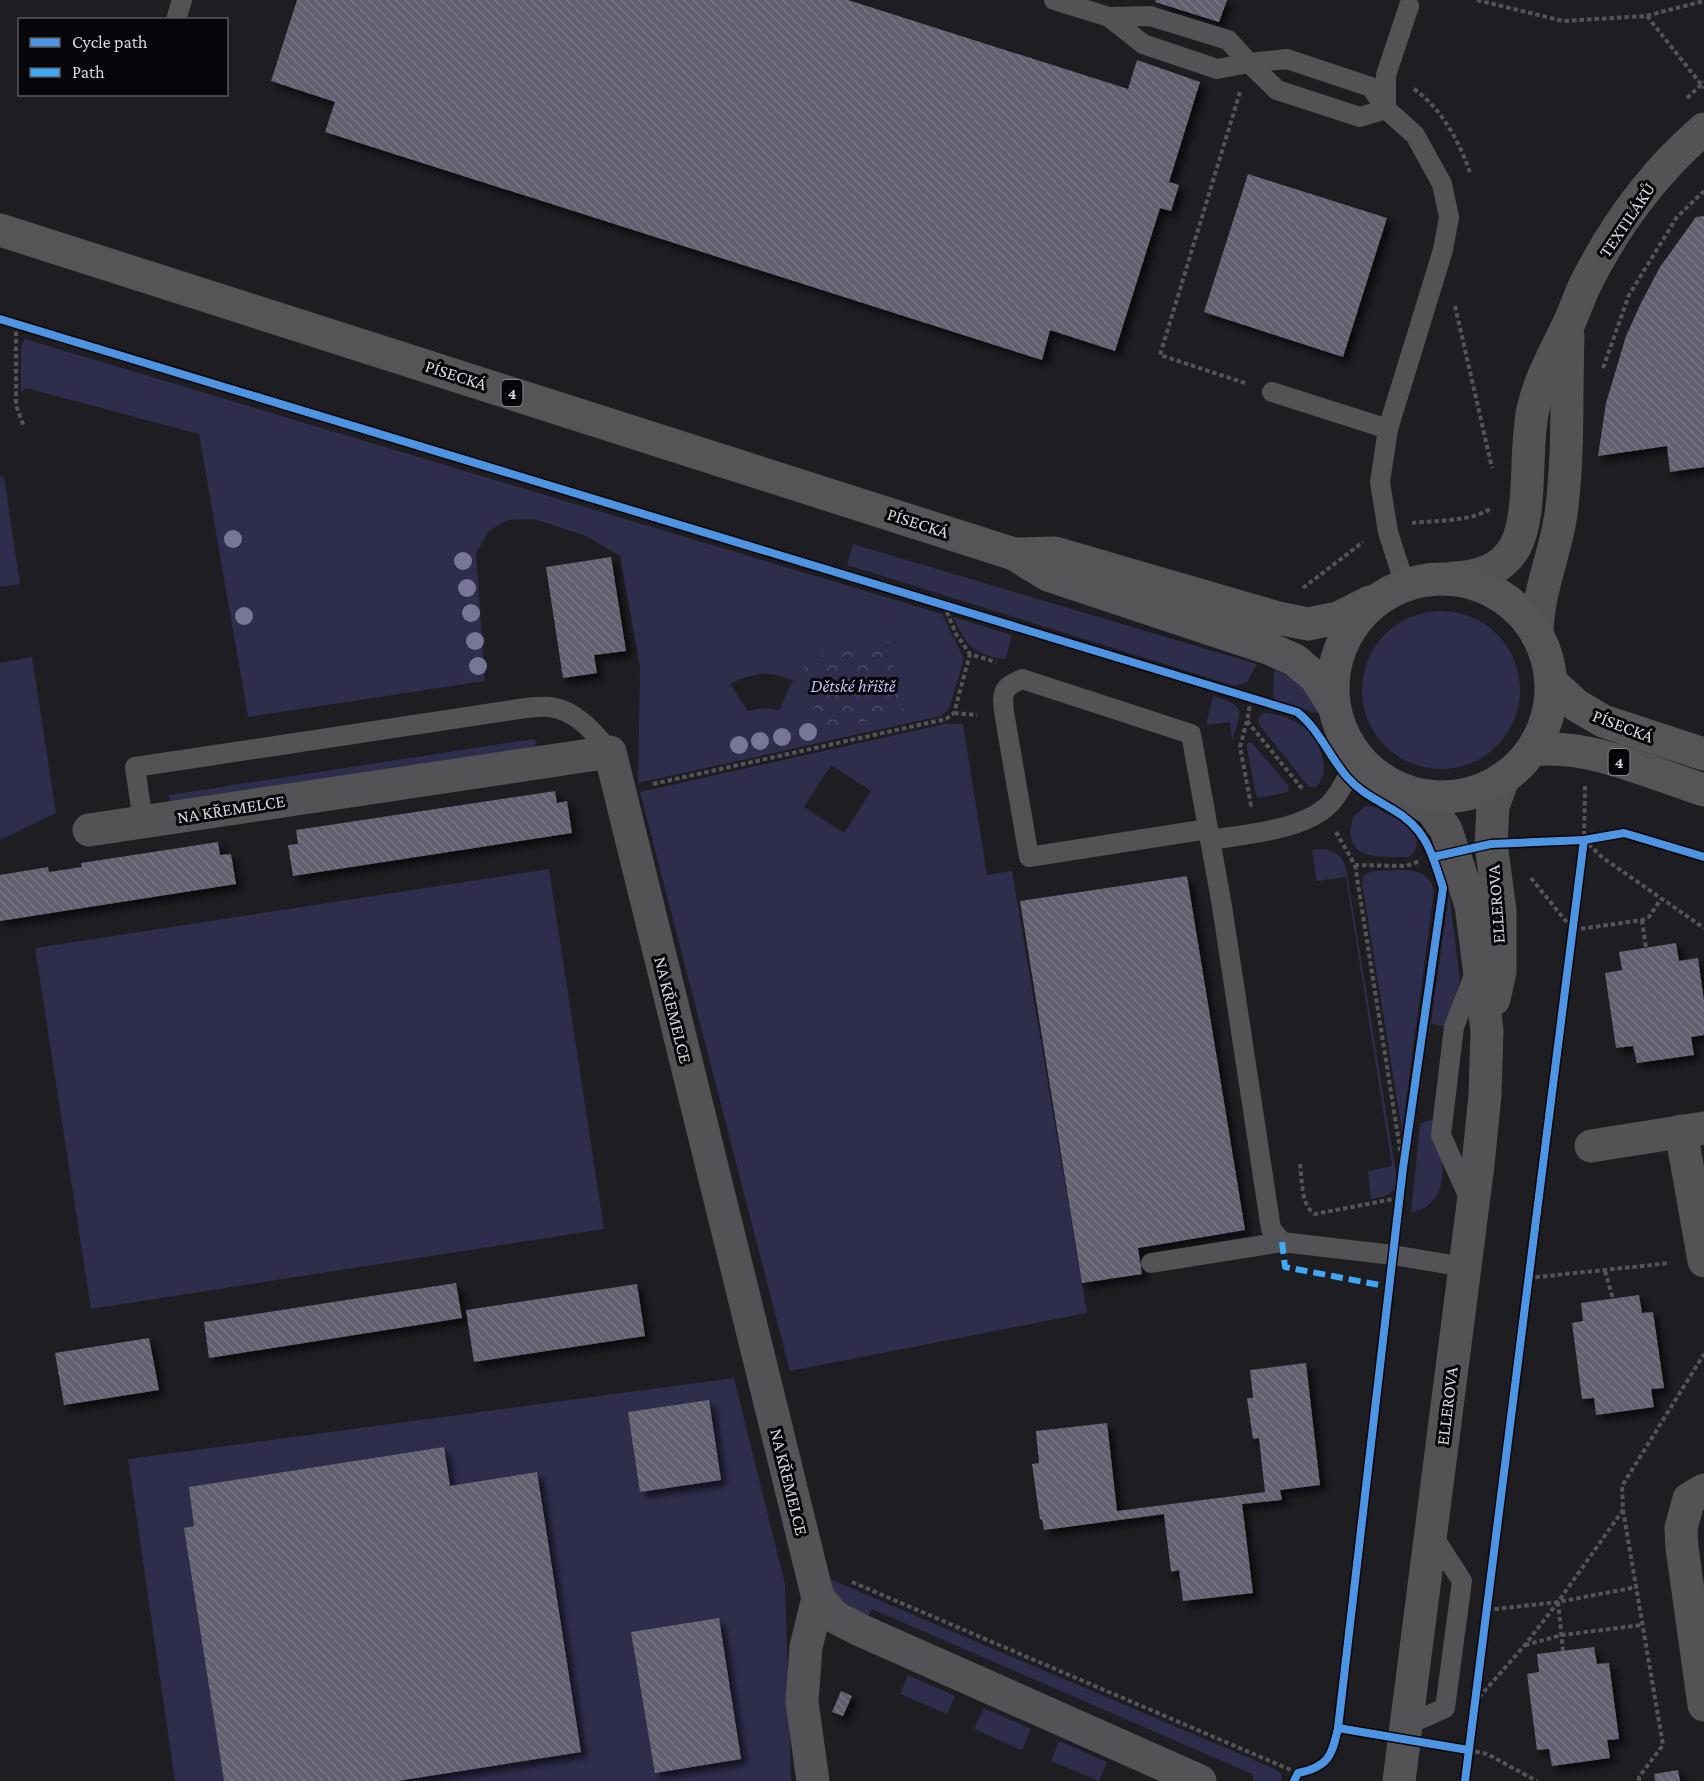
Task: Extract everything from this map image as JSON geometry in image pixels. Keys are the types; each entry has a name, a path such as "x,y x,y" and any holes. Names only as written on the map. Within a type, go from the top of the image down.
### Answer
{"main road":[{"name":"PÍSECKÁ","path":"5,231 1014,554 1048,575 1268,648 1295,660 1316,678 1333,705"},
{"name":"PÍSECKÁ","path":"1014,554 1055,553 1278,618 1308,624 1338,618 1392,592 1429,579 1453,578"},
{"path":"1392,592 1356,620 1340,645 1333,675 1333,705 1341,733 1357,758 1378,778 1402,791 1428,797 1454,798 1480,791 1503,779 1520,766 1532,750 1547,718 1551,682 1547,657 1537,635 1522,613 1502,596 1479,585 1453,578"},
{"name":"PÍSECKÁ","path":"1551,682 1576,705 1603,721 1704,754"},
{"name":"PÍSECKÁ","path":"1532,750 1547,748 1577,750 1704,790"}],"street":[{"name":"TEXTILÁKŮ","path":"1569,325 1584,288 1608,244 1633,206 1662,170 1704,129"},
{"path":"1453,578 1470,577 1493,569 1503,561 1518,541 1524,520 1528,436 1533,408 1540,382 1569,325"},
{"path":"1537,635 1538,606 1542,585 1557,538 1562,510 1568,426 1569,325"},
{"name":"NA KŘEMELCE","path":"89,830 610,752 818,1598 806,1647 802,1702 813,1781"},
{"name":"ELLEROVA","path":"1487,1030 1500,972 1498,844 1493,806 1503,779"},
{"name":"ELLEROVA","path":"1399,1781 1473,1205 1485,1095 1487,1030 1471,905 1443,854 1446,830 1432,810 1402,791"},
{"path":"1591,1146 1692,1129 1704,1259"},
{"path":"1704,1490 1689,1499 1681,1528 1704,1705"},
{"path":"818,1598 835,1617 860,1630 1200,1781"}],"lane":[{"path":"177,18 182,0"},
{"path":"1054,0 1109,17 1150,16 1228,40 1277,90 1360,117 1386,109"},
{"path":"1386,109 1386,75 1409,6"},
{"path":"1109,17 1143,44 1217,69 1287,59 1371,87 1386,109 1415,135 1442,184 1449,217 1443,250 1388,429 1380,483 1388,532 1392,592"},
{"path":"1272,392 1388,429"},
{"path":"1282,1242 1271,1229 1224,917 1209,835 1191,734 1022,680 1008,686 1002,695 1029,857 1209,835 1279,828 1321,812 1334,800 1357,758"},
{"path":"143,822 135,767 526,708 552,707 577,718 595,733 610,752"},
{"path":"1473,1205 1441,1135 1454,1027 1478,965"},
{"path":"1151,1263 1282,1242 1393,1255 1465,1267"}],"path":[{"path":"1477,0 1563,21 1646,16 1704,1"},
{"path":"1646,16 1704,88"},
{"path":"1249,63 1160,355 1272,392"},
{"path":"1603,370 1629,295 1677,217 1704,191"},
{"path":"1455,303 1492,469"},
{"path":"24,427 16,405 12,323 27,328"},
{"path":"1410,524 1482,513 1496,502"},
{"path":"1301,590 1362,542"},
{"path":"932,602 955,609"},
{"path":"944,605 956,634 970,654 1009,666 1022,680"},
{"path":"620,792 946,719 954,713 970,654"},
{"path":"1240,695 1260,701"},
{"path":"1251,699 1248,721 1240,747 1251,805 1263,803"},
{"path":"1248,721 1321,812 1355,865 1403,1168"},
{"path":"1582,852 1586,777"},
{"path":"1326,835 1335,832"},
{"path":"1573,841 1594,838"},
{"path":"1584,840 1603,858 1704,928"},
{"path":"1498,844 1573,930"},
{"path":"1355,865 1406,866 1443,854"},
{"path":"1573,930 1642,920 1649,917 1661,900"},
{"path":"1571,942 1574,919"},
{"path":"1642,920 1646,948"},
{"path":"1402,1178 1408,1133"},
{"path":"1300,1164 1306,1205 1310,1212 1315,1214 1399,1198"},
{"path":"1393,1255 1400,1188"},
{"path":"1528,1278 1704,1259"},
{"path":"1526,1290 1529,1267"},
{"path":"1605,1271 1613,1299"},
{"path":"1639,1781 1639,1777 1663,1745 1623,1510 1622,1486 1704,1354"},
{"path":"1474,1704 1525,1645 1623,1510"},
{"path":"808,1559 831,1563 837,1576 1299,1775"},
{"path":"1487,1610 1558,1602 1636,1587"},
{"path":"1486,1622 1489,1599"},
{"path":"1558,1602 1563,1651"},
{"path":"1525,1645 1562,1635 1642,1625"},
{"path":"1473,1715 1476,1692"},
{"path":"1467,1759 1470,1738"},
{"path":"1458,1748 1487,1754 1537,1781"}],"green space":[{"path":"25,339 942,614 964,659 949,709 941,716 638,783 640,667 620,556 586,536 534,519 508,520 489,531 476,553 485,681 248,717 199,434 26,388 21,392 21,346","holes":["772,674 793,680 779,710 764,708 748,711 730,684 745,677"]},
{"path":"0,476 4,477 20,584 0,587"},
{"path":"853,544 1257,664 1247,682 1235,686 847,565"},
{"path":"1441,611 1456,612 1471,617 1485,624 1497,634 1507,646 1514,660 1519,675 1519,705 1514,720 1507,734 1497,746 1485,756 1471,763 1456,768 1441,769 1426,768 1411,763 1397,756 1385,746 1375,734 1368,720 1363,705 1362,690 1363,675 1368,660 1375,646 1385,634 1397,624 1411,617 1426,612"},
{"path":"953,617 1012,635 1006,658 994,657 969,645"},
{"name":"Dětské hřiště","path":"888,640 904,713 818,731 803,659"},
{"path":"32,657 56,813 0,840 0,663"},
{"path":"1274,670 1290,677 1302,687 1319,714 1275,700 1273,696"},
{"path":"1213,696 1231,702 1239,710 1232,740 1230,722 1206,725"},
{"path":"1261,714 1295,721 1316,742 1321,751 1324,769 1322,778 1316,787 1309,787 1260,726 1258,720"},
{"path":"945,724 963,724 987,875 1012,871 1087,1313 790,1371 640,792","holes":["831,765 871,791 844,833 804,807"]},
{"path":"533,739 537,742 534,747 170,803 169,795"},
{"path":"1251,742 1289,786 1288,792 1260,798 1256,796 1247,748 1247,744"},
{"path":"1372,806 1388,814 1413,833 1417,841 1416,849 1409,857 1365,854 1352,842 1353,817 1364,807"},
{"path":"1326,849 1340,856 1346,867 1395,1167 1394,1190 1371,1199 1368,1171 1392,1166 1346,877 1317,881 1316,877 1312,850"},
{"path":"549,869 604,1229 91,1309 35,948"},
{"path":"1410,870 1418,872 1431,882 1434,891 1402,1131 1362,883 1364,875 1373,871"},
{"path":"1449,893 1460,981 1445,1026 1431,1024"},
{"path":"1433,1119 1441,1152 1443,1176 1441,1187 1436,1197 1428,1205 1411,1213 1420,1124"},
{"path":"734,1378 785,1584 791,1781 175,1781 128,1459"},
{"path":"822,1580 832,1580 1277,1770 1281,1774 1282,1781 1254,1781 1252,1774 872,1609 865,1623 848,1612"},
{"path":"908,1675 955,1696 947,1714 900,1694"},
{"path":"984,1708 1031,1729 1022,1750 974,1729"},
{"path":"1059,1741 1107,1762 1099,1781 1051,1761"}],"building":[{"path":"297,0 848,0 1128,89 1137,60 1200,82 1169,182 1179,185 1171,211 1160,208 1115,351 1050,330 1042,360 325,132 335,102 271,81"},
{"path":"1156,0 1227,0 1219,22 1155,2"},
{"path":"1248,174 1387,218 1343,357 1204,312"},
{"path":"1704,216 1704,467 1670,472 1667,446 1598,456 1606,403 1626,336 1660,267 1696,217"},
{"path":"611,557 626,651 594,655 597,673 563,678 546,567"},
{"path":"555,791 557,803 567,801 572,833 293,876 288,845 298,844 296,830"},
{"path":"218,842 220,855 231,854 236,884 0,921 0,875 48,867 49,872 82,867 81,863"},
{"path":"1187,876 1245,1230 1138,1248 1142,1274 1082,1283 1020,901"},
{"path":"1676,943 1679,961 1698,958 1704,1001 1704,1035 1691,1037 1694,1055 1637,1063 1633,1046 1616,1048 1605,973 1622,970 1619,952"},
{"path":"456,1283 462,1318 209,1358 204,1322"},
{"path":"637,1284 645,1336 474,1362 466,1310"},
{"path":"1639,1295 1642,1313 1653,1312 1664,1388 1651,1389 1654,1407 1596,1415 1594,1398 1582,1399 1572,1323 1583,1321 1581,1303"},
{"path":"149,1338 159,1390 64,1405 55,1353"},
{"path":"1306,1363 1320,1485 1280,1490 1282,1500 1242,1504 1253,1593 1183,1601 1179,1570 1171,1572 1164,1514 1044,1530 1042,1519 1040,1520 1032,1464 1039,1463 1036,1431 1107,1423 1117,1511 1265,1492 1259,1438 1253,1439 1247,1398 1253,1398 1250,1370"},
{"path":"709,1400 721,1480 640,1492 628,1412"},
{"path":"444,1447 450,1486 537,1472 581,1752 397,1781 224,1781 184,1528 194,1526 189,1487"},
{"path":"719,1618 741,1759 655,1773 631,1632"},
{"path":"1594,1647 1597,1664 1609,1663 1619,1739 1607,1740 1610,1758 1552,1766 1549,1749 1537,1750 1527,1674 1539,1672 1537,1654"},
{"path":"841,1691 852,1696 843,1716 832,1712"},
{"path":"1678,1770 1680,1781 1655,1781 1654,1774"}],"marked path":[{"path":"1282,1242 1285,1267 1390,1287"}],"cycle path":[{"path":"0,319 1297,712 1312,726 1341,769 1357,787 1413,824 1431,853 1443,888 1403,1168 1338,1728 1327,1759 1316,1767 1298,1773 1294,1781"},
{"path":"1433,857 1491,844 1584,840 1624,833 1704,857"},
{"path":"1465,1781 1584,840"},
{"path":"1338,1728 1468,1750"}]}
